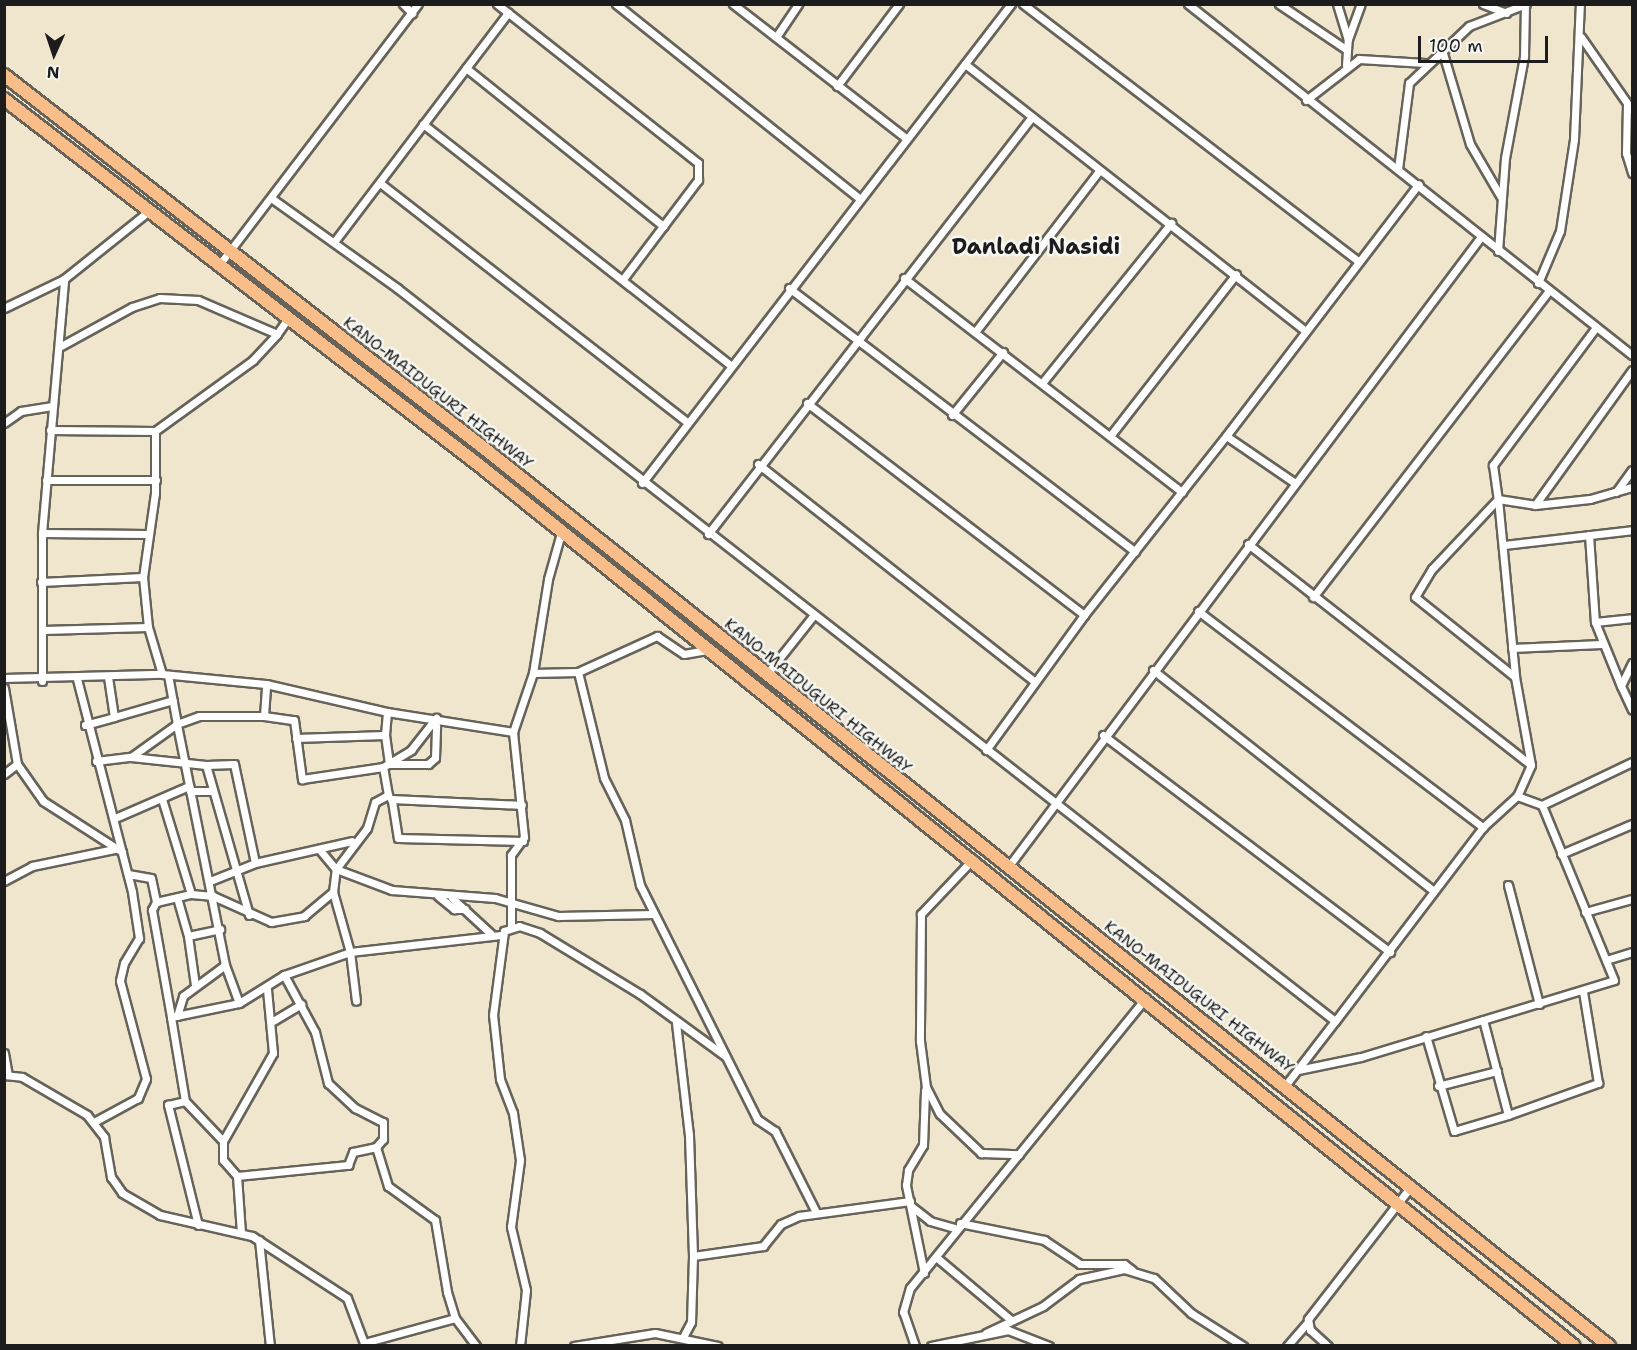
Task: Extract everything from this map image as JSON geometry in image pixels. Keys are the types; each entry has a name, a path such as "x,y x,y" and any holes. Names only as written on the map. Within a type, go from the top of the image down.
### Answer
{"highway":[{"name":"KANO-MAIDUGURI HIGHWAY","path":"4,75 766,675 1411,1186 1609,1346"},
{"name":"KANO-MAIDUGURI HIGHWAY","path":"4,99 289,317 973,859 1574,1346"}],"street":[{"path":"403,4 412,13"},
{"path":"219,265 418,4"},
{"path":"497,4 698,163 698,180 623,279"},
{"path":"616,4 858,197"},
{"path":"733,4 906,138"},
{"path":"776,37 798,4"},
{"path":"837,86 899,4"},
{"path":"642,483 858,197 1011,4"},
{"path":"1023,4 1357,260"},
{"path":"1188,4 1306,100 1419,184 1480,238 1549,291 1594,330 1632,355"},
{"path":"1279,4 1347,50"},
{"path":"1337,4 1348,39"},
{"path":"1346,65 1348,39 1361,4"},
{"path":"1483,4 1507,13"},
{"path":"1538,283 1560,231 1581,37 1580,4"},
{"path":"1398,169 1403,104 1409,83 1425,63 1469,26 1526,5 1524,56 1501,197 1498,251"},
{"path":"334,242 508,13"},
{"path":"1581,37 1630,107 1626,153 1632,173"},
{"path":"1442,50 1470,144 1501,197"},
{"path":"1306,100 1346,65 1359,59 1425,63"},
{"path":"965,64 1099,171 1236,274 1304,330"},
{"path":"466,68 663,226"},
{"path":"708,534 758,464 853,340 1031,118"},
{"path":"423,124 730,365"},
{"path":"975,332 1099,171"},
{"path":"380,183 687,422"},
{"path":"986,750 1084,615 1226,436 1357,260 1419,184"},
{"path":"271,198 334,242 1335,1021"},
{"path":"4,308 64,279 150,210"},
{"path":"1042,383 1170,223"},
{"path":"1007,868 1103,735 1480,238"},
{"path":"1110,436 1236,274"},
{"path":"904,278 1182,492"},
{"path":"42,681 42,533 51,406 61,346 64,279"},
{"path":"789,288 853,340 1135,552"},
{"path":"1312,597 1549,291"},
{"path":"61,346 132,306 177,297 242,315 277,334"},
{"path":"50,430 155,431 253,360 289,317"},
{"path":"1285,1086 1390,952 1433,890 1483,827 1517,796 1530,765 1515,677 1493,465 1594,330"},
{"path":"952,415 1003,352"},
{"path":"1535,504 1632,370"},
{"path":"807,403 1084,615"},
{"path":"6,419 51,406"},
{"path":"155,431 156,480 146,534 143,577 148,627 173,700 184,766 220,928 225,965 240,1004"},
{"path":"1226,436 1295,483"},
{"path":"758,464 1034,681"},
{"path":"1615,492 1632,470"},
{"path":"46,480 156,480"},
{"path":"1498,499 1535,504 1632,488"},
{"path":"1498,499 1432,569 1415,597 1515,677"},
{"path":"1503,545 1632,530"},
{"path":"42,533 146,534"},
{"path":"511,927 511,855 523,841 522,805 513,732 533,673 548,579 561,533"},
{"path":"1589,535 1595,622 1601,644 1632,710"},
{"path":"1248,544 1312,597 1530,765"},
{"path":"41,582 143,577"},
{"path":"1198,611 1483,827"},
{"path":"766,675 813,616"},
{"path":"1595,622 1632,618"},
{"path":"43,630 148,627"},
{"path":"533,673 578,672 657,636 684,654 707,650"},
{"path":"1512,648 1601,644"},
{"path":"1621,686 1632,663"},
{"path":"1153,670 1433,890"},
{"path":"578,672 604,778 625,820 636,875 756,1119 775,1131 816,1212"},
{"path":"4,678 42,681 165,674 266,684 436,722 513,732"},
{"path":"108,677 114,717"},
{"path":"76,679 85,725 116,818 128,874 139,938 124,963 122,994 147,1084 138,1098 94,1122"},
{"path":"264,716 266,684"},
{"path":"4,688 18,764 43,801 114,849 122,852"},
{"path":"85,725 173,700"},
{"path":"387,712 386,765 398,838 523,841"},
{"path":"130,757 177,724 199,716 264,716 294,720 302,779 386,765 434,761 436,722"},
{"path":"386,765 436,722"},
{"path":"296,738 385,735"},
{"path":"1103,735 1390,952"},
{"path":"96,761 130,757 184,766 234,764 255,863"},
{"path":"1517,796 1542,805 1632,762"},
{"path":"4,774 18,764"},
{"path":"206,765 249,915"},
{"path":"116,818 190,788 212,790"},
{"path":"356,1001 350,952 333,892 336,868 352,842 370,823 375,802 390,798 522,805"},
{"path":"162,799 191,894"},
{"path":"1298,1070 1483,1020 1614,980 1542,805"},
{"path":"1561,854 1632,824"},
{"path":"210,881 255,863 352,842"},
{"path":"4,881 32,866 114,849"},
{"path":"319,849 336,868 366,884 457,899 491,934"},
{"path":"924,1273 910,1204 908,1170 923,1145 926,1088 920,1041 921,914 973,859"},
{"path":"128,874 151,878 156,902 152,910 174,1016 185,1101 223,1141"},
{"path":"1508,885 1539,1004"},
{"path":"156,902 178,901 191,894 213,896 249,915 286,922 314,911 333,892"},
{"path":"436,895 511,903 558,916 654,915"},
{"path":"1585,912 1632,899"},
{"path":"178,901 188,936 195,985"},
{"path":"511,927 540,933 583,957 725,1056"},
{"path":"174,1016 240,1004 267,989 284,975 350,952 491,934 501,935 511,927"},
{"path":"188,936 220,928"},
{"path":"501,935 493,1015 500,1079 513,1113 520,1160 511,1227 526,1290 520,1346"},
{"path":"1606,960 1632,952"},
{"path":"174,1016 183,996 225,965"},
{"path":"237,1176 348,1165 353,1152 376,1147 383,1139 383,1122 375,1113 355,1108 328,1083 301,1004 284,975"},
{"path":"241,1233 237,1176 223,1160 223,1141 273,1053 273,1021 267,989"},
{"path":"1426,1036 1438,1086 1454,1131 1508,1115 1598,1083 1583,991"},
{"path":"915,1346 904,1305 924,1273 958,1225 1146,998"},
{"path":"273,1021 301,1004"},
{"path":"1483,1020 1508,1115"},
{"path":"676,1023 689,1135 693,1256 691,1322 684,1335"},
{"path":"4,1053 6,1075 22,1077 94,1122 122,1193 160,1215 241,1233 260,1240 346,1298 364,1343 455,1318"},
{"path":"1438,1086 1497,1071"},
{"path":"926,1088 939,1114 981,1153 1019,1154"},
{"path":"185,1101 168,1105 198,1225"},
{"path":"376,1147 388,1186 435,1220 455,1318 476,1346"},
{"path":"1287,1346 1308,1323 1396,1202 1411,1186"},
{"path":"693,1256 763,1246 781,1224 816,1212 910,1204 930,1221 1044,1240 1087,1266 1126,1264 1132,1270 1154,1278 1191,1313 1243,1346"},
{"path":"260,1240 270,1346"},
{"path":"936,1257 1010,1319"},
{"path":"986,1333 1010,1319 1043,1306 1079,1279 1132,1270"},
{"path":"1308,1323 1328,1346"},
{"path":"931,1346 1008,1329 1049,1346"},
{"path":"574,1346 633,1335 684,1335 718,1346"}],"district":[{"name":"Danladi Nasidi","path":"1036,247"}]}
